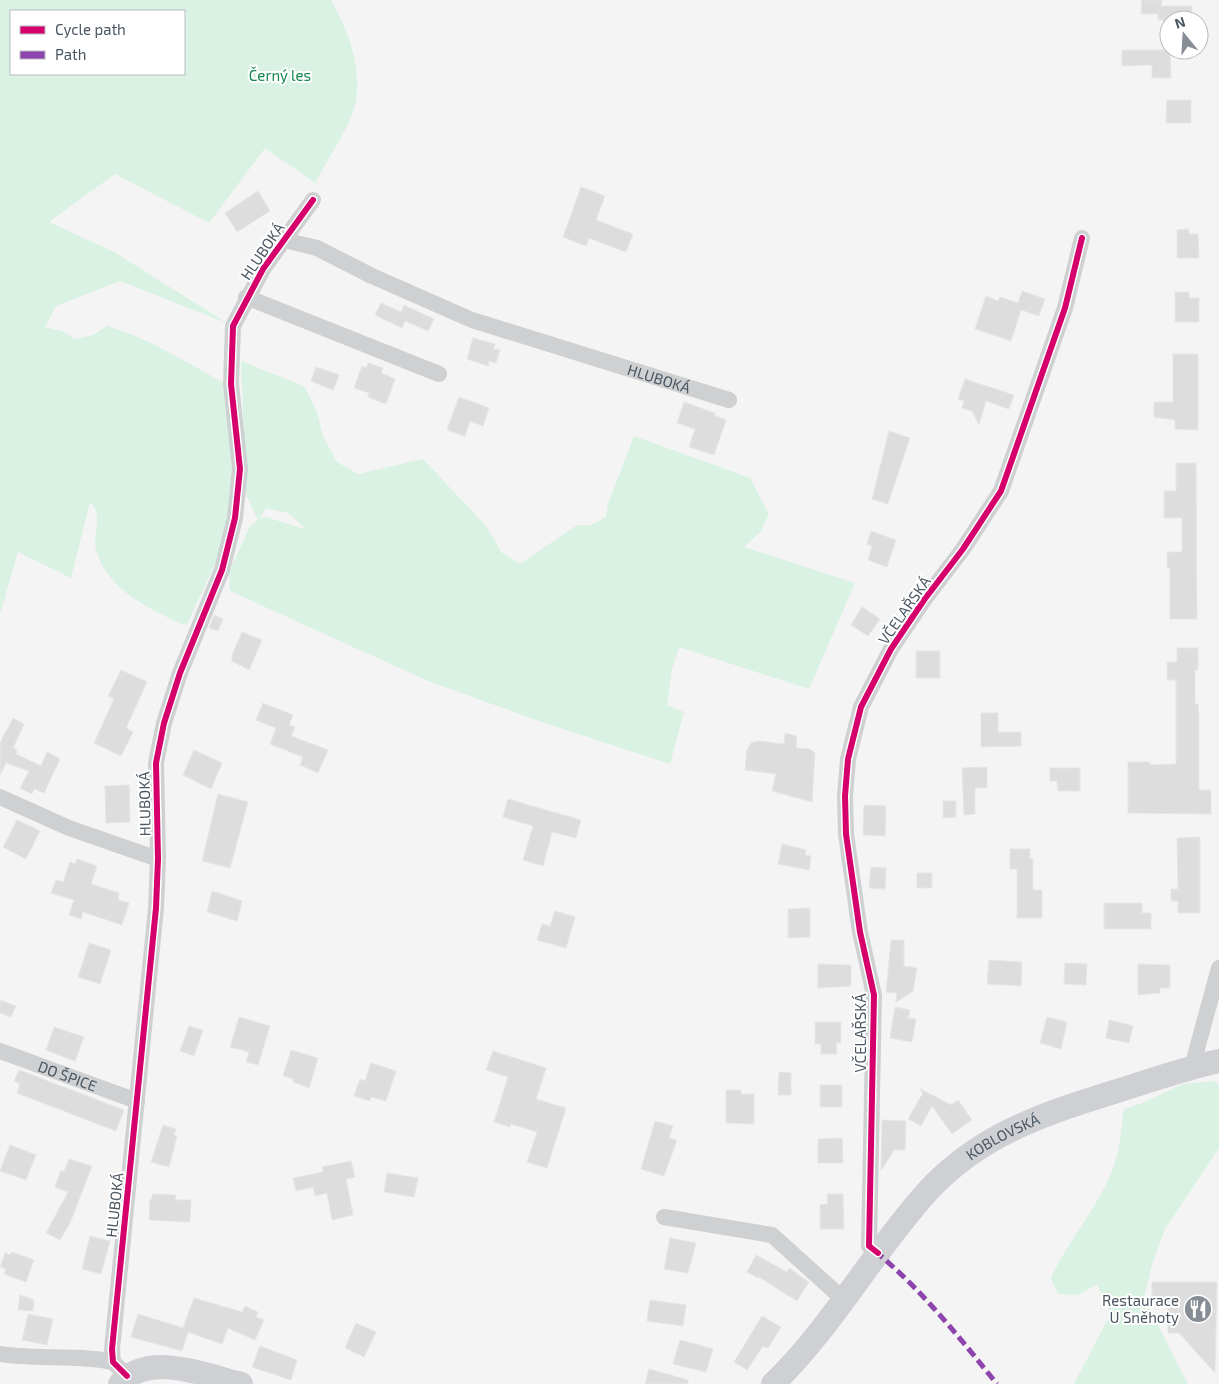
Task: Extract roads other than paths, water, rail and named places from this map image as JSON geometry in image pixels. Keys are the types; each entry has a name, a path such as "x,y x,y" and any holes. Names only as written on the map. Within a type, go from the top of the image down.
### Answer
{"street":[{"name":"HLUBOKÁ","path":"120,1374 113,1326 150,983 158,859 156,763 164,723 180,673 222,570 235,518 240,469 231,384 233,326 246,297 313,200"},
{"name":"VČELAŘSKÁ","path":"878,1253 869,1246 874,995 860,932 846,834 845,796 848,759 861,708 891,649 924,600 963,549 1001,491 1065,308 1082,238"},
{"name":"HLUBOKÁ","path":"284,240 317,248 372,276 472,320 729,400"},
{"name":"HLUBOKÁ","path":"246,297 439,374"},
{"name":"HLUBOKÁ","path":"0,797 69,828 158,859"},
{"path":"1192,1067 1219,968"},
{"name":"DO ŠPICE","path":"0,1051 137,1101"},
{"name":"KOBLOVSKÁ","path":"774,1384 927,1192 972,1153 1005,1132 1051,1112 1192,1067 1219,1061"},
{"path":"664,1218 772,1235 843,1299"},
{"path":"0,1354 29,1358 100,1359 120,1374 150,1367 165,1368 240,1384"}],"place":[{"name":"Restaurace U Sněhoty","path":"1198,1309"}],"park label":[{"name":"Černý les","path":"280,75"}]}
